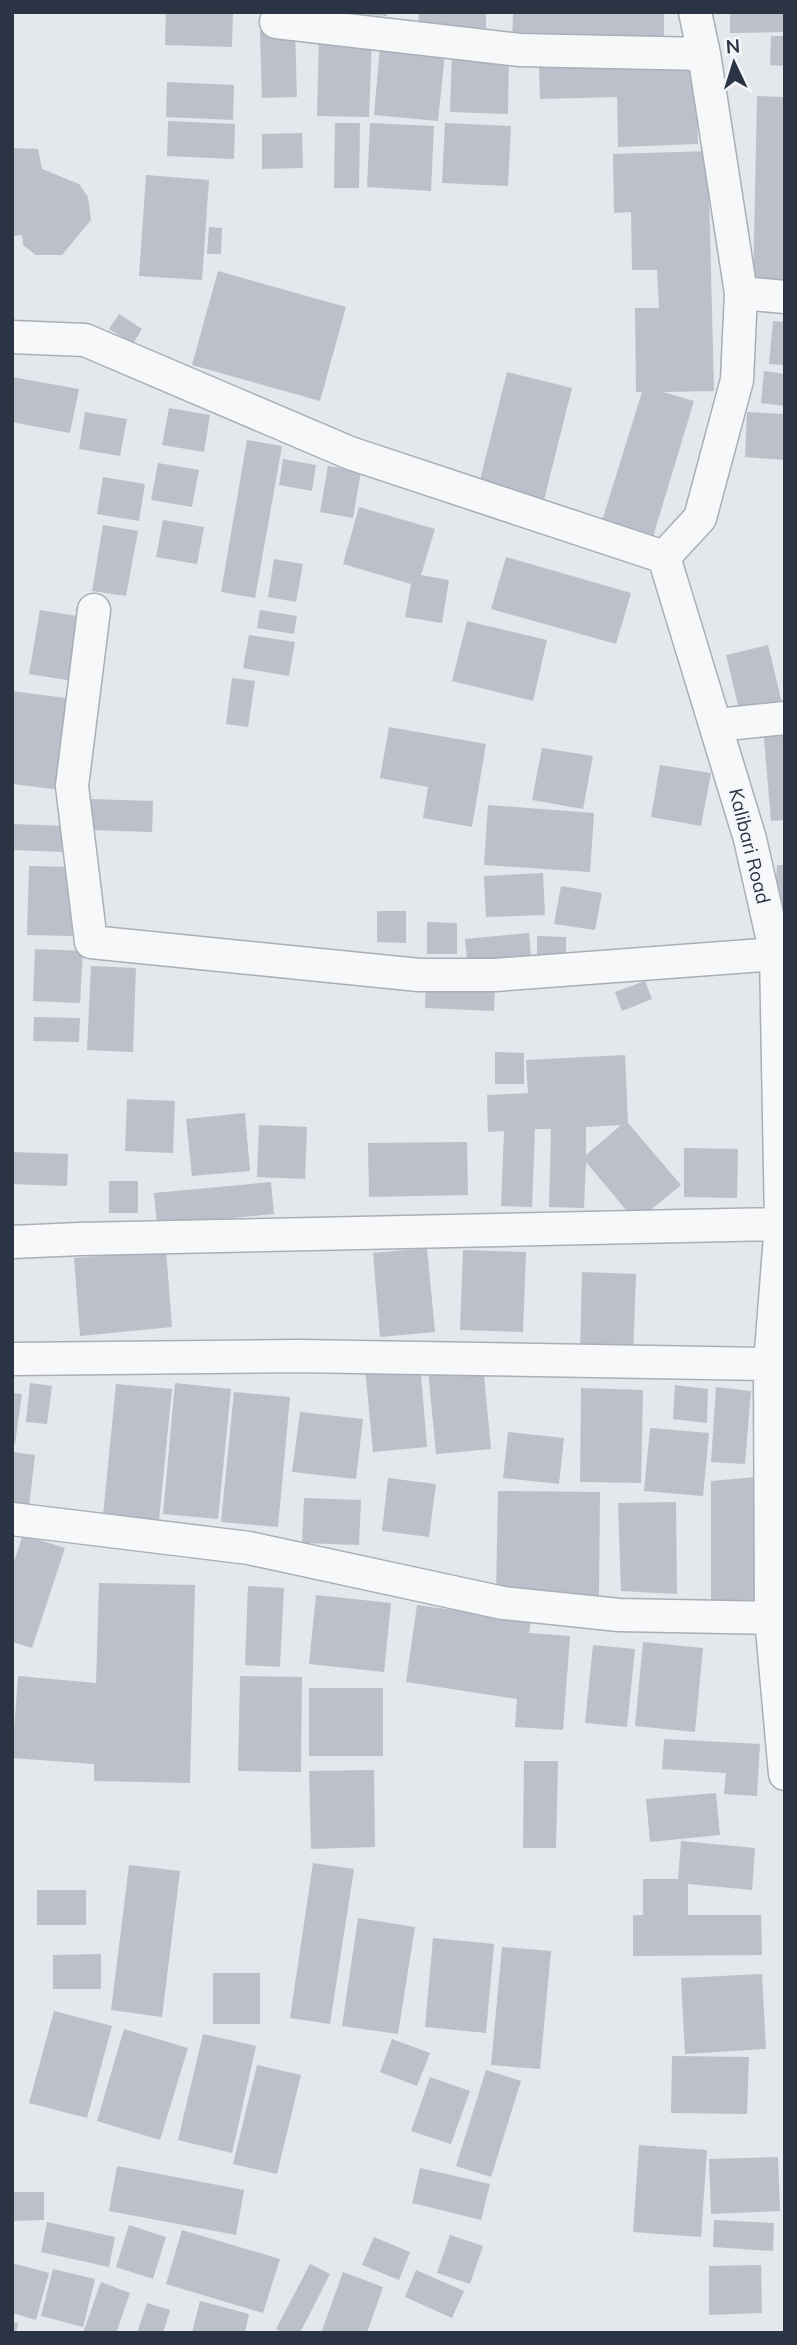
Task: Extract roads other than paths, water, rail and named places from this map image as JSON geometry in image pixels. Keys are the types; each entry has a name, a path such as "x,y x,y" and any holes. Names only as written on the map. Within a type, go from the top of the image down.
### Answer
{"street":[{"path":"279,12 276,22 520,50 704,54"},
{"path":"12,338 85,340 350,453 664,557 700,518 737,380 741,293 695,12"},
{"path":"741,293 785,297"},
{"name":"Kalibari Road","path":"664,557 750,839 776,954 780,1224 770,1364 771,1618 781,1684 785,1774"},
{"path":"94,610 72,786 91,942 419,975 495,975 776,954"},
{"path":"717,725 785,718"},
{"path":"12,1242 93,1238 780,1224"},
{"path":"12,1359 297,1356 770,1364"},
{"path":"12,1519 249,1548 502,1603 619,1615 771,1618"}]}
